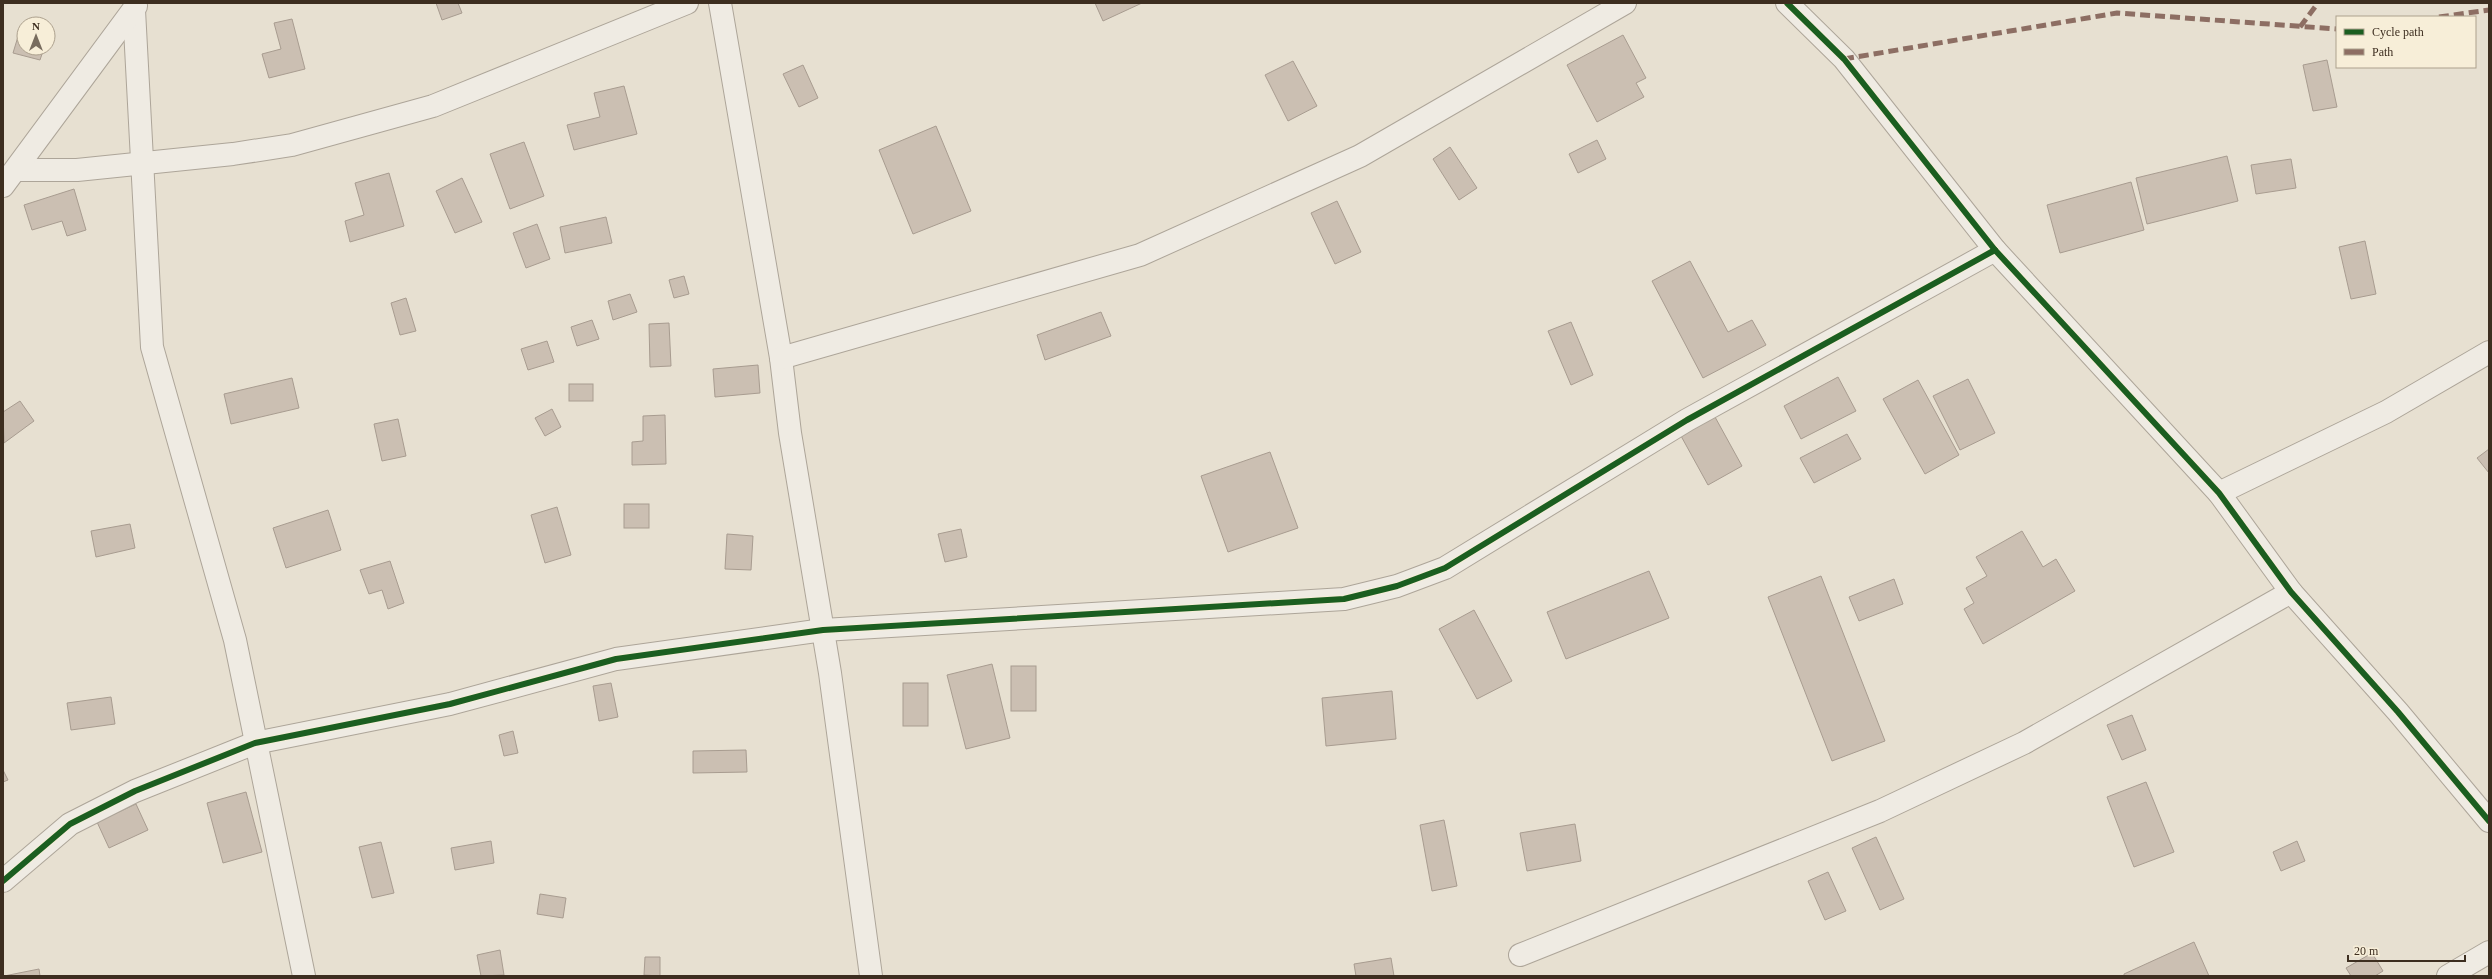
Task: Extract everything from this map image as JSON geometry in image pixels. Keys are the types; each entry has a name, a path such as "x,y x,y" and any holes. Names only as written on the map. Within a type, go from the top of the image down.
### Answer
{"street":[{"path":"9,178 233,154 292,144 433,106 687,3"},
{"path":"720,3 781,358 790,433 823,630 871,976"},
{"path":"781,358 1140,255 1360,156 1626,3"},
{"path":"1787,3 1844,59 1995,250 2219,492 2292,592 2398,712 2489,821"},
{"path":"136,6 142,163 152,347 235,640 304,976"},
{"path":"9,178 136,6"},
{"path":"3,881 70,824 135,791 255,743 450,704 616,659 823,630 1344,599 1397,586 1446,568 1687,420 1995,250"},
{"path":"2219,492 2386,412 2489,352"},
{"path":"1520,955 1880,811 2024,743 2292,592"},
{"path":"2448,976 2489,952"}],"building":[{"path":"436,3 458,3 462,13 442,20"},
{"path":"1095,3 1142,3 1103,21"},
{"path":"292,19 305,69 269,78 262,54 281,49 274,23"},
{"path":"1623,35 1646,78 1636,83 1644,97 1597,122 1567,65"},
{"path":"16,43 16,54 13,53"},
{"path":"25,56 41,56 40,60"},
{"path":"2327,60 2337,107 2313,111 2303,65"},
{"path":"1293,61 1317,106 1288,121 1265,75"},
{"path":"803,65 818,98 799,107 783,74"},
{"path":"624,86 637,134 574,150 567,125 600,117 594,93"},
{"path":"936,126 971,211 913,234 879,150"},
{"path":"1597,140 1606,159 1578,173 1569,154"},
{"path":"524,142 544,196 510,209 490,154"},
{"path":"1450,147 1477,188 1459,200 1433,159"},
{"path":"2227,156 2238,201 2147,224 2136,178"},
{"path":"2291,159 2296,188 2256,194 2251,165"},
{"path":"389,173 404,226 350,242 345,221 364,215 355,183"},
{"path":"462,178 482,222 455,233 436,191"},
{"path":"2131,182 2144,230 2060,253 2047,205"},
{"path":"74,189 86,230 67,236 62,221 32,230 24,205"},
{"path":"1337,201 1361,252 1335,264 1311,213"},
{"path":"606,217 612,243 565,253 560,227"},
{"path":"537,224 550,259 526,268 513,233"},
{"path":"2365,241 2376,294 2351,299 2339,247"},
{"path":"1690,261 1728,332 1752,320 1766,345 1703,378 1652,281"},
{"path":"684,276 689,294 674,298 669,280"},
{"path":"630,294 637,312 613,320 608,301"},
{"path":"406,298 416,331 400,335 391,303"},
{"path":"1101,312 1111,336 1045,360 1037,335"},
{"path":"592,320 599,339 577,346 571,327"},
{"path":"1571,322 1593,375 1571,385 1548,331"},
{"path":"669,323 671,366 650,367 649,324"},
{"path":"547,341 554,362 528,370 521,349"},
{"path":"758,365 760,393 715,397 713,369"},
{"path":"1838,377 1856,411 1801,439 1784,406"},
{"path":"292,378 299,408 231,424 224,394"},
{"path":"1968,379 1995,433 1960,450 1933,396"},
{"path":"1918,380 1959,455 1925,474 1883,399"},
{"path":"569,384 593,384 593,401 569,401"},
{"path":"20,401 34,421 4,443 3,412"},
{"path":"552,409 561,427 545,436 535,418"},
{"path":"665,415 666,464 632,465 632,442 643,441 643,416"},
{"path":"1715,417 1742,466 1708,485 1681,436"},
{"path":"398,419 406,456 382,461 374,424"},
{"path":"1847,434 1861,459 1814,483 1800,458"},
{"path":"2489,449 2489,473 2477,458"},
{"path":"1270,452 1298,528 1228,552 1201,476"},
{"path":"624,504 649,504 649,528 624,528"},
{"path":"557,507 571,555 545,563 531,515"},
{"path":"328,510 341,550 286,568 273,528"},
{"path":"130,524 135,548 96,557 91,531"},
{"path":"961,529 967,557 945,562 938,534"},
{"path":"2022,531 2043,567 2056,559 2075,591 1983,644 1964,609 1974,603 1966,588 1987,576 1976,557"},
{"path":"727,534 753,536 751,570 725,569"},
{"path":"390,561 404,603 388,609 382,590 369,594 360,570"},
{"path":"1649,571 1669,618 1566,659 1547,612"},
{"path":"1821,576 1885,741 1832,761 1768,597"},
{"path":"1894,579 1903,604 1859,621 1849,597"},
{"path":"1474,610 1512,681 1477,699 1439,629"},
{"path":"992,664 1010,738 966,749 947,675"},
{"path":"1011,666 1036,666 1036,711 1011,711"},
{"path":"611,683 618,717 599,721 593,686"},
{"path":"903,683 928,683 928,726 903,726"},
{"path":"1392,691 1396,739 1326,746 1322,698"},
{"path":"111,697 115,724 71,730 67,703"},
{"path":"2132,715 2146,750 2122,760 2107,725"},
{"path":"513,731 518,753 504,756 499,735"},
{"path":"746,750 747,772 693,773 693,751"},
{"path":"3,770 8,780 3,782"},
{"path":"2146,782 2174,852 2134,867 2107,797"},
{"path":"246,792 262,852 223,863 207,803"},
{"path":"136,804 148,830 109,848 97,822"},
{"path":"1444,820 1457,886 1432,891 1420,825"},
{"path":"1575,824 1581,861 1527,871 1520,833"},
{"path":"1876,837 1904,899 1880,910 1852,848"},
{"path":"491,841 494,863 455,870 451,848"},
{"path":"2297,841 2305,861 2281,871 2273,852"},
{"path":"381,842 394,893 372,898 359,847"},
{"path":"1828,872 1846,911 1825,920 1808,881"},
{"path":"540,894 566,898 563,918 537,914"},
{"path":"2194,942 2209,976 2124,976 2124,974"},
{"path":"500,950 504,975 481,976 477,955"},
{"path":"2372,953 2383,971 2375,976 2351,976 2346,968"},
{"path":"645,957 660,957 660,976 644,975"},
{"path":"1391,958 1394,976 1356,976 1354,964"},
{"path":"39,969 40,976 4,976"}],"marked path":[{"path":"2300,27 2318,3"},
{"path":"2446,16 2489,10"},
{"path":"1844,59 2117,13 2336,29"}],"cycle path":[{"path":"1787,3 1844,59 1995,250 2219,493 2291,592 2398,712 2489,821"},
{"path":"3,881 70,824 135,791 255,743 450,704 616,659 823,630 1344,599 1397,586 1445,568 1687,420 1995,250"}]}
